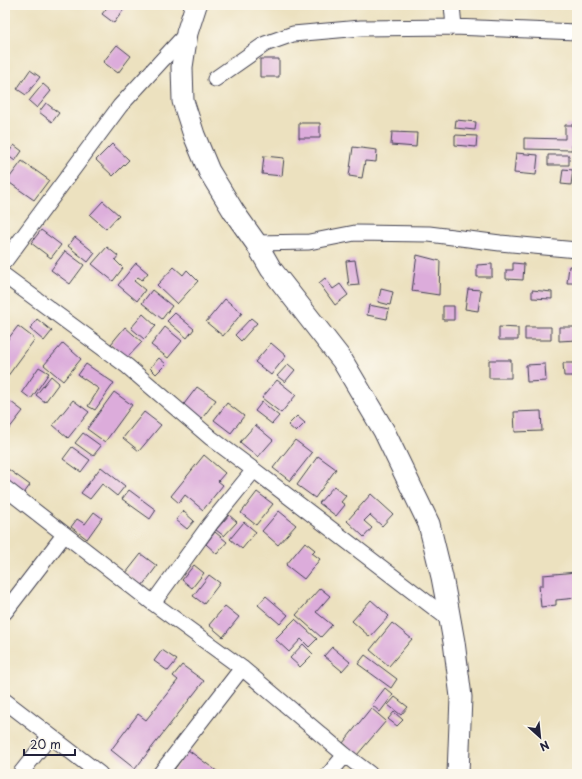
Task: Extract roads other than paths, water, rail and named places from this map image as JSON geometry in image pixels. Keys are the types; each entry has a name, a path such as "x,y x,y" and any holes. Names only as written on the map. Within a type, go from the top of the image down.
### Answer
{"main road":[{"path":"196,5 187,33 182,67 183,101 194,136 209,171 271,269 342,360 387,438 429,524 442,577 450,620 461,697 458,774"}],"street":[{"path":"452,5 454,27"},
{"path":"215,80 265,44 293,34 361,28 454,27 577,32"},
{"path":"5,261 120,106 187,33"},
{"path":"256,244 308,242 356,233 429,234 500,243 577,250"},
{"path":"5,276 127,366 211,438 450,620"},
{"path":"153,603 211,523 254,470"},
{"path":"5,488 153,603 242,668 345,755 370,774"},
{"path":"5,612 64,535"},
{"path":"160,774 242,668"},
{"path":"5,701 100,774"},
{"path":"20,774 50,736"},
{"path":"329,774 345,755"}]}
